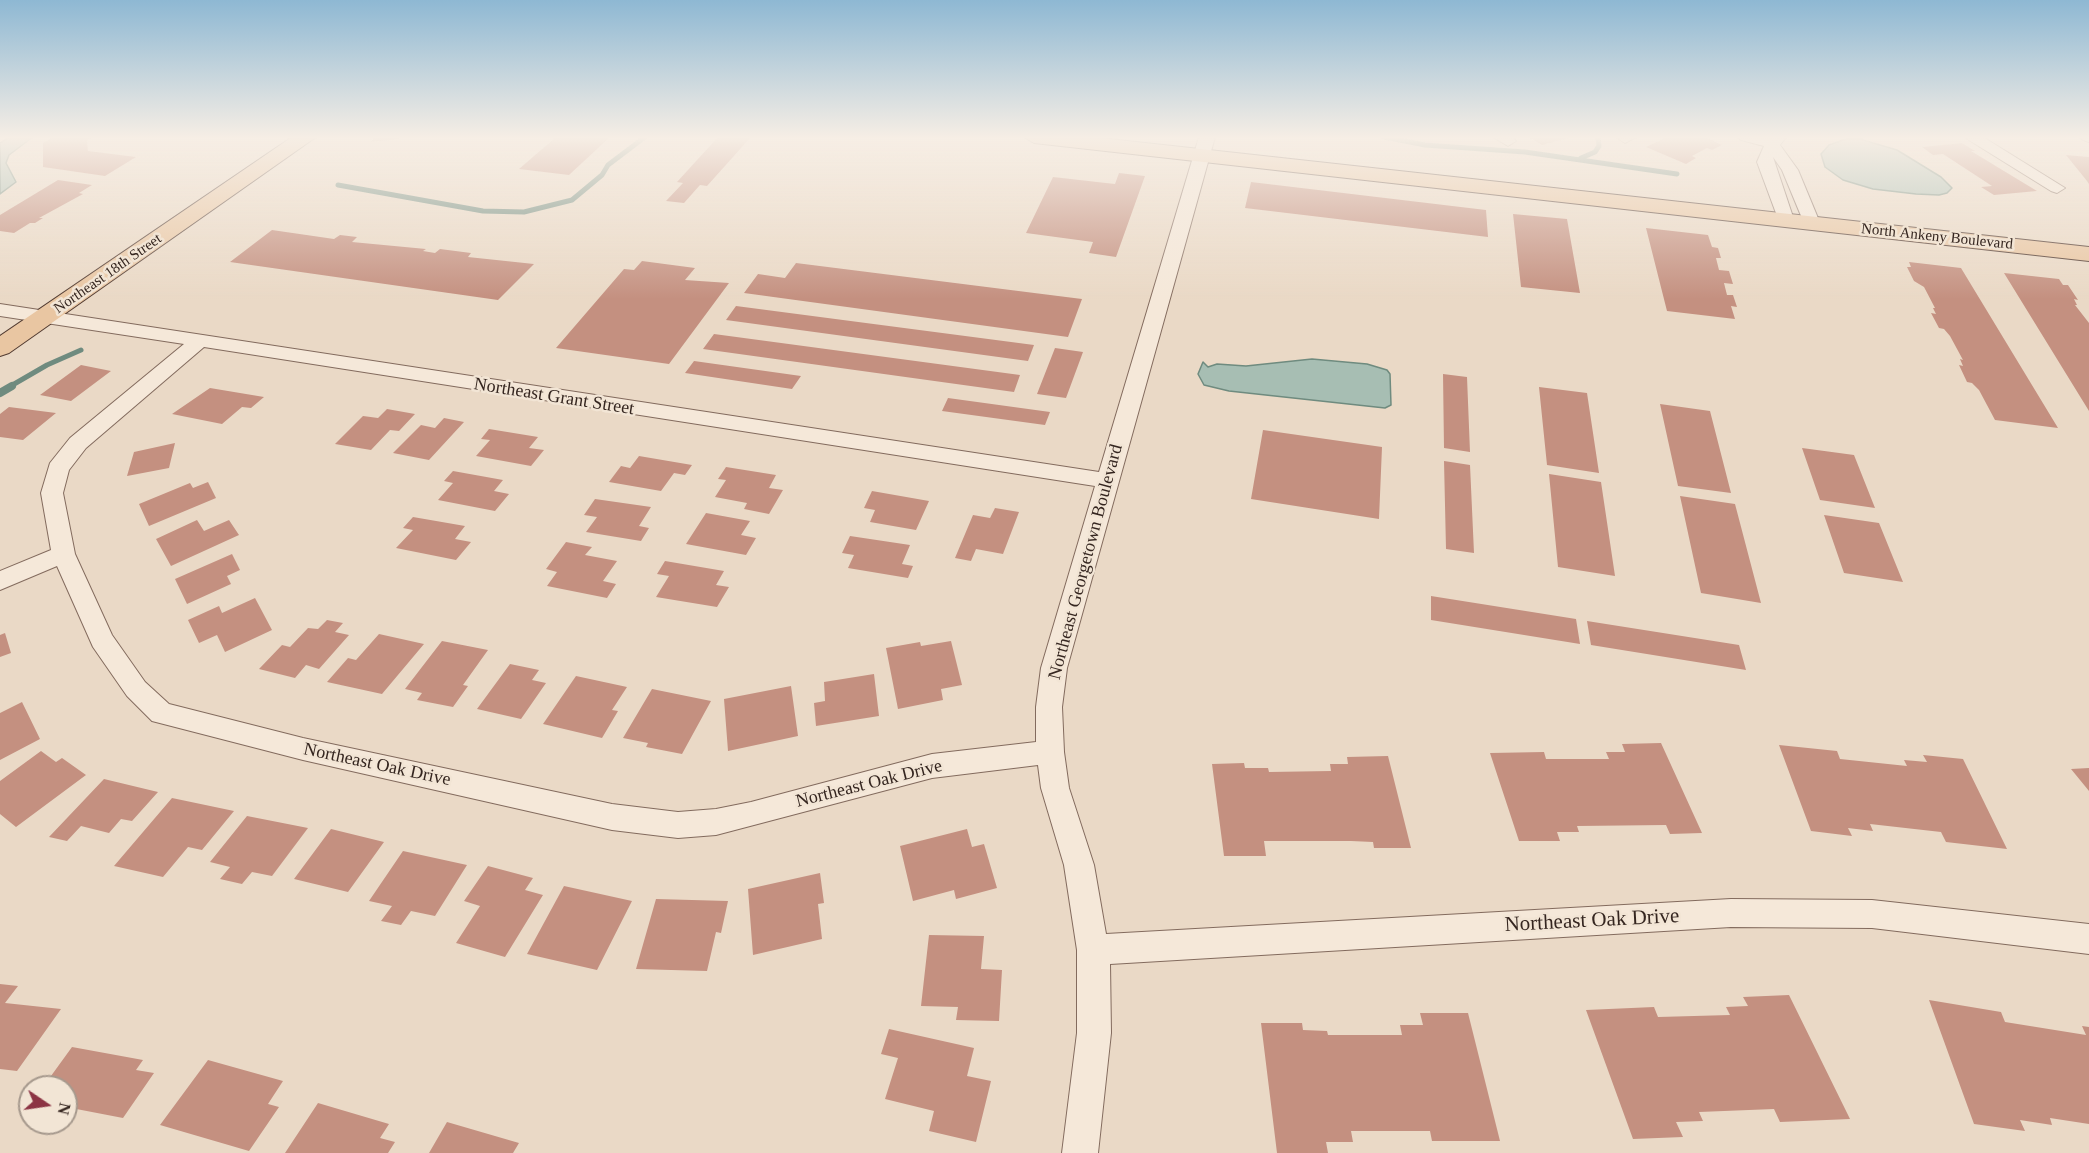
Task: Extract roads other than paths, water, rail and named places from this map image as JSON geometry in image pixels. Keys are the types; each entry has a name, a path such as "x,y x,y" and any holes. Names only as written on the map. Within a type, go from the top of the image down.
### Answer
{"main road":[{"name":"Northeast 18th Street","path":"0,348 228,191"},
{"name":"North Ankeny Boulevard","path":"1612,191 1808,214 2089,254"},
{"name":"North Ankeny Boulevard","path":"1808,214 2089,235"}],"street":[{"name":"Northeast Georgetown Boulevard","path":"1080,1153 1094,1034 1093,950 1079,865 1056,788 1050,752 1049,707 1054,668 1108,481 1186,191"},
{"path":"1776,191 1783,211"},
{"path":"1798,191 1808,214"},
{"name":"Northeast Grant Street","path":"0,310 1108,481"},
{"name":"Northeast Oak Drive","path":"199,342 92,430 58,468 52,493 63,554 102,640 136,689 161,713 303,749 612,817 678,825 716,822 751,815 932,766 990,757 1050,752"},
{"path":"0,581 63,554"},
{"name":"Northeast Oak Drive","path":"1093,950 1731,913 1872,914 2089,939"}],"waterway":[{"path":"370,191 483,211 524,212 572,200 583,191"},
{"path":"9,387 47,365 81,350"},
{"path":"0,393 12,386"}]}
